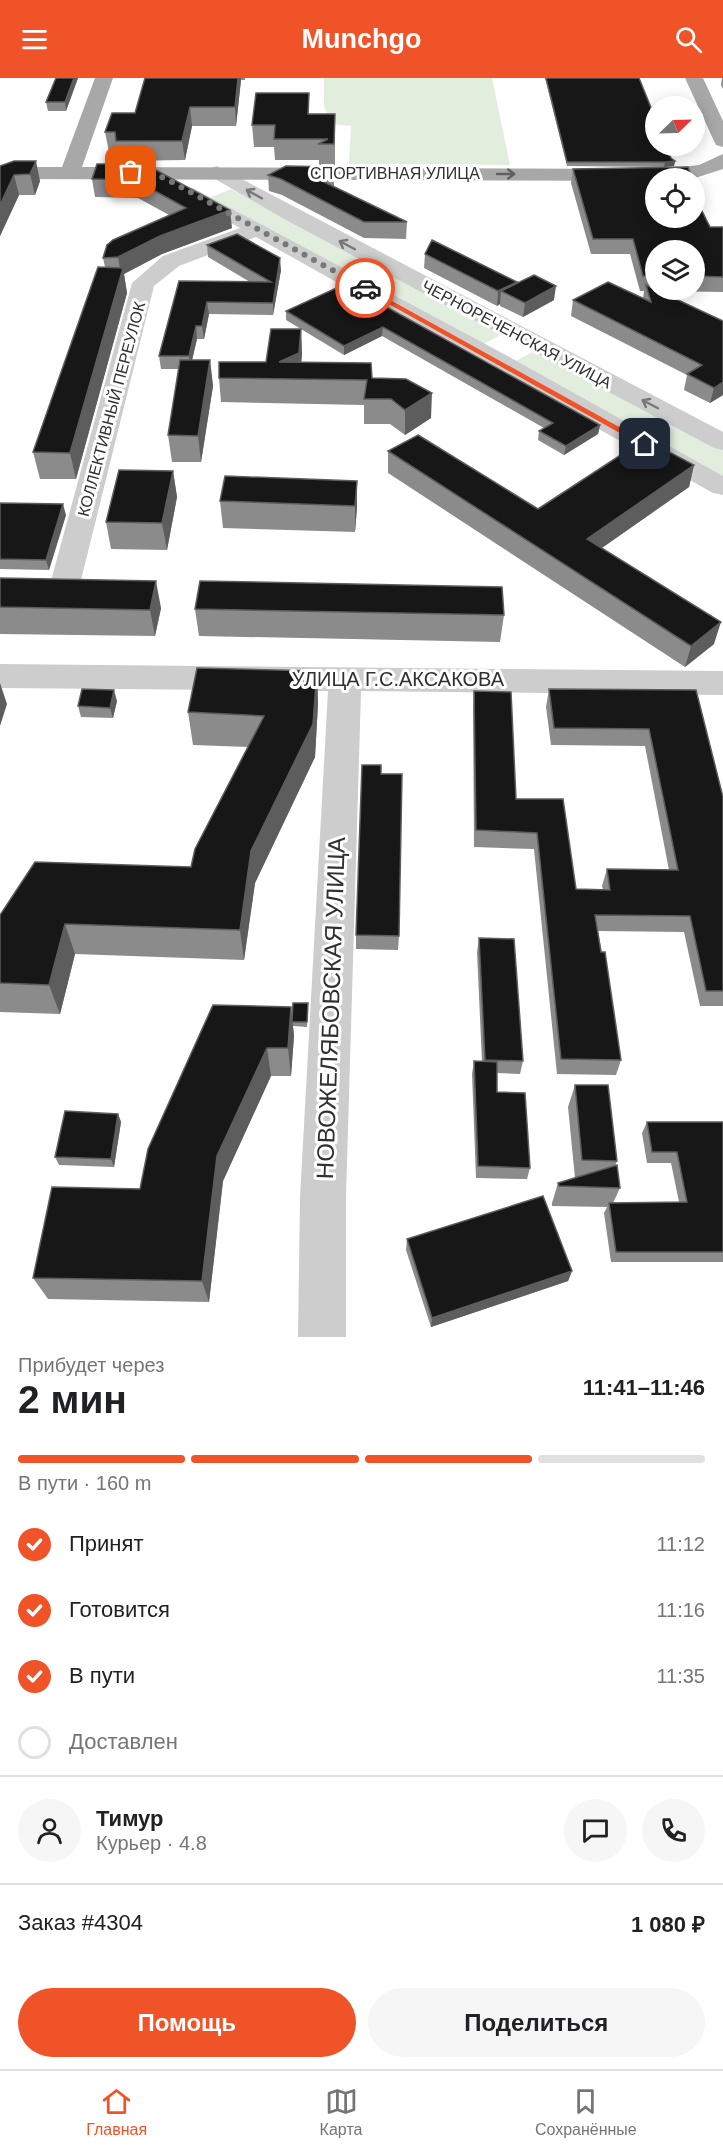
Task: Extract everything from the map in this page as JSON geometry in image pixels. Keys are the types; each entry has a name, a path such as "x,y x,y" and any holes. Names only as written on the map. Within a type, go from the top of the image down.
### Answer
{"main road":[{"path":"70,172 104,78"},
{"path":"702,80 723,141"},
{"name":"СПОРТИВНАЯ УЛИЦА","path":"0,173 664,175 688,173 721,164"}],"street":[{"name":"ЧЕРНОРЕЧЕНСКАЯ УЛИЦА","path":"151,172 495,359 723,488"},
{"name":"ЧЕРНОРЕЧЕНСКАЯ УЛИЦА","path":"217,172 293,216 722,440"},
{"name":"КОЛЛЕКТИВНЫЙ ПЕРЕУЛОК","path":"64,588 143,283 171,261 256,229"},
{"name":"УЛИЦА Г.С.АКСАКОВА","path":"0,676 723,683"},
{"name":"НОВОЖЕЛЯБОВСКАЯ УЛИЦА","path":"322,1337 323,1197 345,680"}],"green space":[{"path":"324,78 492,78 510,165 349,164 351,126 332,124 324,106"},
{"path":"231,189 504,333 480,346 207,199"},
{"path":"536,350 723,449 723,476 514,362"}],"building":[{"path":"56,78 74,78 65,102 46,102"},
{"path":"145,78 238,78 235,107 190,107 182,141 116,141 115,132 105,132 112,113 135,113"},
{"path":"546,78 639,78 646,96 645,156 670,156 675,161 567,162"},
{"path":"256,93 309,93 308,114 335,114 334,144 318,144 328,139 274,139 275,125 252,125"},
{"path":"14,161 36,161 30,174 14,175 0,205 0,166"},
{"path":"97,164 145,164 230,210 160,236 118,257 103,258 107,245 113,240 186,208 135,180 92,179"},
{"path":"286,166 334,167 334,179 318,179 407,222 364,222 281,179 268,175"},
{"path":"688,167 645,168 645,228 705,228 705,217 710,227 723,227 723,277 705,276 705,240 645,240 645,276 643,276 633,239 593,239 573,169"},
{"path":"237,234 280,258 273,303 207,302 202,326 196,326 189,356 159,356 179,281 271,282 207,245"},
{"path":"432,240 517,282 498,291 425,254"},
{"path":"98,267 123,268 70,453 33,452"},
{"path":"534,275 556,286 525,303 501,291"},
{"path":"608,282 651,302 650,300 678,300 723,321 723,382 714,388 687,374 702,365 573,300"},
{"path":"345,284 600,425 566,446 539,431 553,423 383,327 344,346 286,311"},
{"path":"271,329 301,329 299,353 279,362 371,363 372,378 406,379 432,393 405,410 391,399 364,399 367,380 219,378 219,362 266,362"},
{"path":"180,360 210,360 198,436 168,435"},
{"path":"418,435 538,509 645,439 694,465 587,539 721,622 691,646 388,451"},
{"path":"119,470 173,471 162,523 106,522"},
{"path":"225,476 357,481 355,506 220,501"},
{"path":"0,503 63,504 46,560 0,559"},
{"path":"0,578 156,581 150,610 0,607"},
{"path":"200,581 502,587 504,615 195,609"},
{"path":"197,668 317,671 313,724 251,851 240,930 65,924 49,985 0,983 0,915 35,862 191,867 195,849 264,716 188,712"},
{"path":"82,689 114,690 110,708 78,706"},
{"path":"549,689 696,690 723,797 723,991 706,991 690,916 595,915 601,952 605,952 621,1060 561,1059 537,833 476,830 474,691 511,692 516,799 563,799 576,889 610,890 607,869 678,870 649,729 554,728"},
{"path":"362,765 381,765 381,774 402,774 399,936 356,935"},
{"path":"479,938 514,939 523,1061 485,1060"},
{"path":"293,1003 308,1003 307,1022 292,1022"},
{"path":"213,1005 291,1007 288,1048 267,1048 217,1156 202,1281 33,1278 52,1187 140,1189 148,1149"},
{"path":"474,1061 497,1062 497,1092 525,1093 530,1168 478,1166"},
{"path":"575,1085 608,1085 617,1161 582,1160"},
{"path":"65,1111 118,1114 111,1159 55,1157"},
{"path":"647,1122 723,1122 723,1252 616,1252 609,1203 687,1202 677,1152 652,1152"},
{"path":"617,1165 620,1188 559,1186 558,1183"},
{"path":"543,1196 572,1271 432,1318 407,1239"}],"way so far":[{"path":"131,172 151,172 172,182 365,288"}],"route":[{"path":"365,288 645,444"}]}
